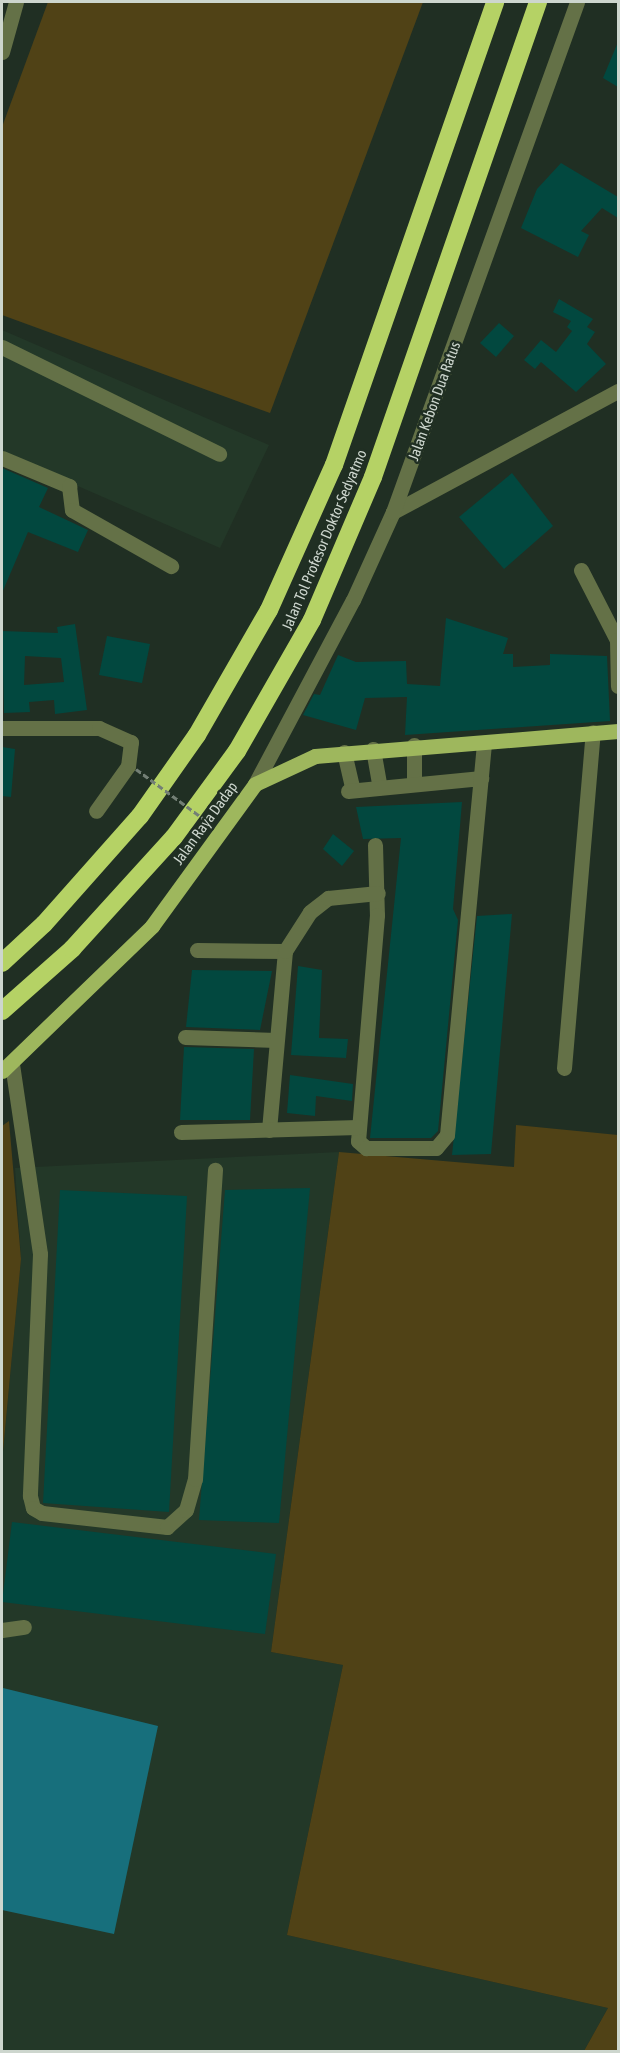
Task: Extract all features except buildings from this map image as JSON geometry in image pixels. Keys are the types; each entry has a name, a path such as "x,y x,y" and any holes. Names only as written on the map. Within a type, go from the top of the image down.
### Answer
{"highway":[{"name":"Jalan Tol Profesor Doktor Sedyatmo","path":"2,963 44,924 140,816 197,735 269,610 334,465 495,2"},
{"name":"Jalan Tol Profesor Doktor Sedyatmo","path":"2,1011 72,949 174,837 237,751 312,621 373,477 538,2"}],"main road":[{"name":"Jalan Raya Dadap","path":"7,1067 152,926 255,784 315,756 414,745 484,743 618,731"}],"street":[{"path":"2,52 16,2"},
{"name":"Jalan Kebon Dua Ratus","path":"255,784 353,600 393,512 577,2"},
{"path":"2,347 219,454"},
{"path":"393,512 618,391"},
{"path":"2,458 69,486 72,510 171,566"},
{"path":"581,570 617,640 618,686"},
{"path":"2,728 99,728 131,742 128,766 96,811"},
{"path":"564,1068 593,732"},
{"path":"375,845 378,892 358,1141 366,1148 444,1144 484,743"},
{"path":"414,745 414,784"},
{"path":"373,749 380,787"},
{"path":"344,752 351,790 481,778"},
{"path":"268,1130 285,951 310,912 328,898 378,892"},
{"path":"197,950 285,951"},
{"path":"185,1037 276,1040"},
{"path":"7,1067 40,1254 30,1496 33,1508 42,1513 166,1527 186,1510 195,1479 215,1170"},
{"path":"181,1132 358,1127"},
{"path":"2,1629 24,1627"}],"path":[{"path":"136,769 212,825"}],"shaded area":[{"path":"48,2 423,2 270,413 2,315 2,127"},
{"path":"2,330 269,445 220,548 2,453"},
{"path":"9,1121 21,1259 2,1462 2,1126"},
{"path":"516,1125 618,1135 618,2051 584,2051 608,2008 287,1935 343,1665 271,1652 339,1152 514,1167"},
{"path":"339,1152 271,1652 343,1665 287,1935 608,2008 584,2051 2,2052 2,1462 21,1259 15,1168"}],"water":[{"path":"3,1688 158,1726 114,1934 2,1910"}]}
